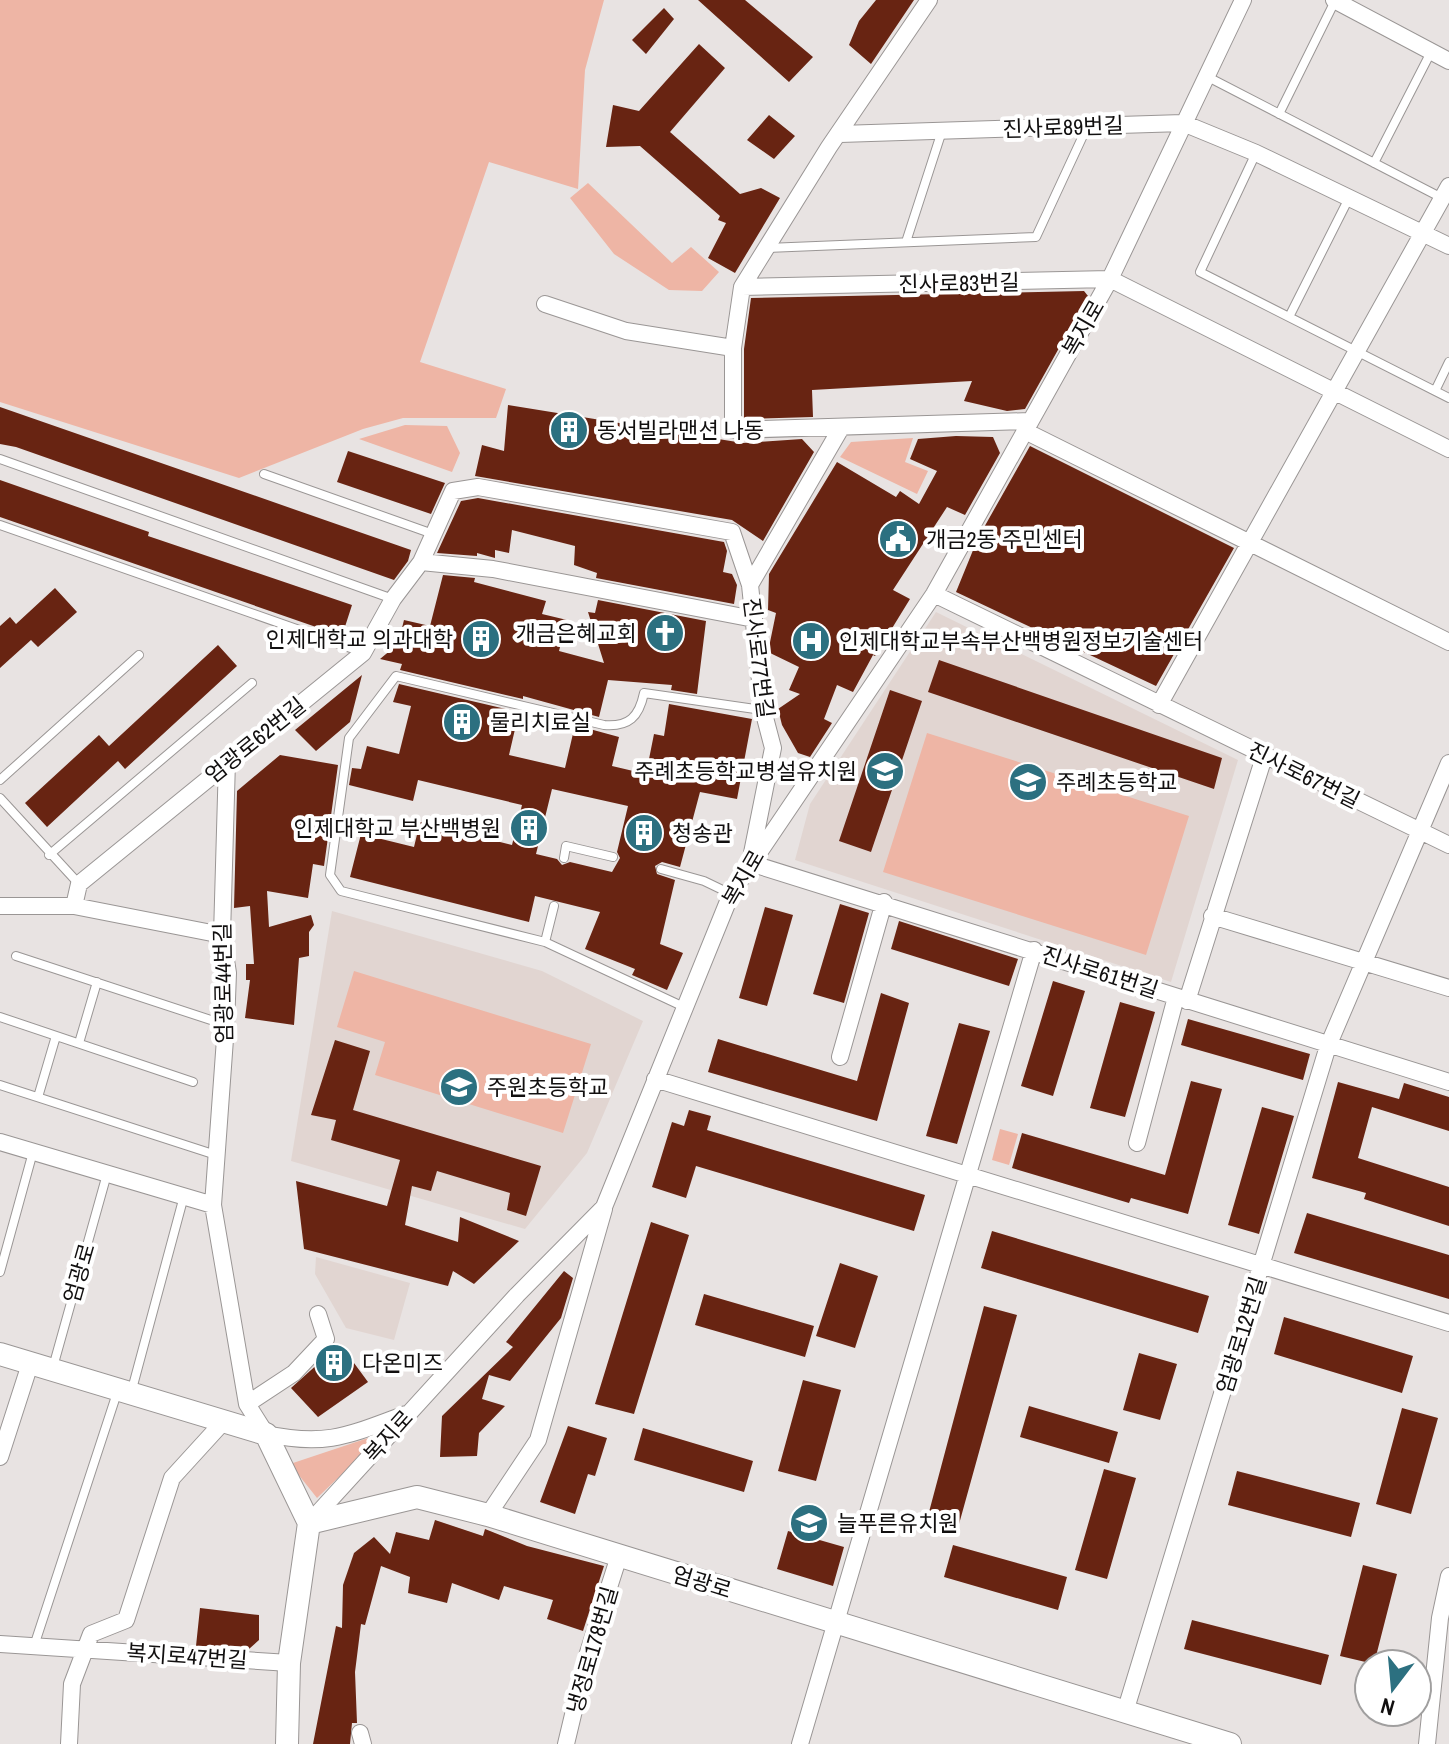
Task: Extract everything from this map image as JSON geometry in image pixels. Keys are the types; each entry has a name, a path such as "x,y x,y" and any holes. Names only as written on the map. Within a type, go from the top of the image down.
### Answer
{"main road":[{"path":"0,1354 266,1434 309,1523 289,1663 287,1744"},
{"name":"엄광로","path":"309,1523 417,1497 488,1515 1125,1712 1192,1738 1230,1744"}],"street":[{"path":"929,0 742,287 733,348 733,430 1028,426 1449,642"},
{"name":"복지로","path":"309,1523 604,1207 731,894 934,594 1110,279 1243,0"},
{"path":"1334,0 1449,61"},
{"name":"진사로89번길","path":"840,134 1183,123 1256,153 1449,246"},
{"path":"1159,705 1446,192"},
{"name":"진사로83번길","path":"742,287 1110,279 1449,449"},
{"path":"545,304 626,331 733,348"},
{"name":"진사로77번길","path":"750,863 773,748 763,710 750,585 841,428"},
{"name":"엄광로62번길","path":"79,884 363,653 393,599 421,562 453,491 478,487 732,532 750,585"},
{"path":"421,562 493,569 754,619"},
{"name":"진사로67번길","path":"934,594 1449,845"},
{"path":"1137,1143 1264,757"},
{"name":"엄광로44번길","path":"227,761 222,935 228,973 213,1205 247,1404 266,1434"},
{"name":"엄광로12번길","path":"1125,1712 1328,1046 1449,763"},
{"name":"진사로61번길","path":"750,863 884,902 1328,1046 1449,1082"},
{"path":"74,906 79,884"},
{"path":"840,1057 884,902"},
{"path":"0,906 74,906 222,935"},
{"path":"1212,916 1449,988"},
{"path":"800,1744 970,1176 1034,950"},
{"path":"655,1079 1449,1323"},
{"path":"0,1142 213,1205"},
{"path":"488,1515 538,1440 604,1207"},
{"path":"247,1404 294,1373 326,1339 318,1314"},
{"path":"0,1457 41,1368"},
{"path":"266,1434 304,1442 343,1437 408,1414"},
{"name":"복지로47번길","path":"84,1650 91,1634 126,1620 172,1478 224,1421"},
{"name":"냉정로178번길","path":"566,1744 587,1656 619,1556"},
{"path":"1427,1744 1440,1618 1449,1576"},
{"name":"복지로47번길","path":"0,1644 289,1663"},
{"path":"69,1744 72,1684 84,1650"}],"lane":[{"path":"1279,114 1334,0"},
{"path":"1374,163 1431,52"},
{"path":"1206,76 1374,163 1446,192"},
{"path":"766,248 1036,237 1087,126"},
{"path":"906,242 942,131"},
{"path":"1256,153 1200,272 1449,398"},
{"path":"1289,317 1349,198"},
{"path":"1435,391 1449,362"},
{"path":"0,459 393,599"},
{"path":"264,474 433,534"},
{"path":"0,525 363,653"},
{"path":"0,780 139,655"},
{"path":"684,1007 545,942 341,891 330,875 349,738 396,676 604,725 619,726 632,720 640,710 644,693 763,710"},
{"path":"49,855 252,683"},
{"path":"0,798 49,855 79,884"},
{"path":"564,858 566,846 613,857"},
{"path":"661,869 704,881 731,894"},
{"path":"545,942 554,906"},
{"path":"16,956 226,1025"},
{"path":"79,1043 97,982"},
{"path":"0,1017 193,1082"},
{"path":"38,1097 56,1036"},
{"path":"0,1085 217,1156"},
{"path":"0,1272 33,1152"},
{"name":"엄광로","path":"41,1368 107,1174"},
{"path":"34,1647 70,1536 124,1392 184,1196"}],"shaded area":[{"path":"0,0 604,0 585,70 578,189 489,162 420,362 506,389 496,418 403,418 363,429 239,478 0,402"},
{"path":"588,183 672,263 691,247 719,272 702,291 669,290 614,254 570,198"},
{"path":"405,425 447,426 460,453 452,472 359,439"},
{"path":"913,438 905,462 928,471 917,494 840,457 851,442"},
{"name":"주례초등학교","path":"936,612 1238,760 1171,982 795,860 810,804"},
{"path":"927,733 1189,816 1146,955 883,872"},
{"name":"주원초등학교","path":"332,911 542,971 643,1021 587,1153 525,1229 291,1161"},
{"path":"354,971 591,1044 563,1133 375,1075 385,1042 337,1027"},
{"path":"1000,1129 1018,1134 1009,1165 992,1160"},
{"path":"316,1257 410,1283 394,1340 346,1328 315,1274"},
{"path":"386,1432 317,1498 290,1464"}],"building":[{"path":"698,0 745,0 813,57 789,82"},
{"path":"876,0 914,0 871,64 849,45 859,21"},
{"path":"664,8 674,19 646,54 632,40"},
{"path":"699,44 725,68 670,132 740,194 761,188 780,198 735,273 708,258 726,223 718,220 720,216 640,146 606,147 613,105 639,111"},
{"path":"769,115 795,136 774,159 747,140"},
{"path":"1084,291 1088,296 1025,409 1007,411 964,401 972,381 812,390 813,417 744,419 744,349 751,298"},
{"path":"508,405 743,443 802,439 814,452 763,541 732,520 475,476 482,445 504,451"},
{"path":"0,407 411,550 408,561 394,580 0,444"},
{"path":"993,437 1000,453 965,515 947,507 893,590 910,599 853,692 837,685 824,719 832,723 810,757 798,753 782,725 778,709 800,694 789,690 799,667 768,652 776,613 768,610 769,574 837,462 896,497 900,491 919,504 937,471 910,459 918,439"},
{"path":"1030,446 1234,548 1156,686 956,592 978,538"},
{"path":"348,451 445,483 431,514 337,482"},
{"path":"0,480 149,532 148,536 352,605 342,636 0,517"},
{"path":"478,498 724,542 727,551 723,572 732,574 737,585 734,604 596,578 597,573 574,565 575,546 512,530 509,553 495,550 495,558 477,553 477,556 437,553 461,501"},
{"name":"인제대학교 의과대학","path":"443,575 475,578 474,582 546,601 542,614 567,620 559,651 604,663 588,612 595,613 598,600 706,621 697,694 671,690 672,685 608,680 599,717 523,696 523,699 400,670 402,664 380,659 398,644 404,620 430,626"},
{"path":"55,588 77,612 38,647 31,640 0,668 0,626 10,617 16,624"},
{"path":"218,645 237,666 125,769 118,761 47,827 25,803 99,735 109,746"},
{"path":"939,660 1222,758 1214,789 928,692"},
{"path":"362,675 350,722 316,751 295,730"},
{"path":"399,684 519,712 509,755 565,768 575,725 619,737 612,766 646,774 654,734 664,736 669,704 752,719 737,799 700,792 680,867 662,862 655,866 657,874 675,880 660,944 683,953 667,990 632,975 635,969 585,949 600,912 535,896 529,922 350,877 361,834 414,847 420,822 512,845 522,805 418,780 413,801 349,785 352,768 361,769 367,746 399,754 411,706 393,702","holes":["552,789 628,806 617,852 620,858 612,872 570,862 562,865 557,859 536,854"]},
{"path":"890,690 922,701 871,852 839,841"},
{"path":"280,755 338,765 324,866 313,864 308,898 267,891 269,927 311,915 314,925 309,932 309,956 299,958 294,1025 245,1018 250,980 246,980 246,964 254,964 250,906 234,908 237,791"},
{"path":"840,904 869,913 844,1003 813,994"},
{"path":"765,907 793,915 767,1006 739,998"},
{"path":"899,921 1018,959 1009,986 891,949"},
{"path":"1053,981 1085,991 1053,1096 1021,1086"},
{"path":"881,993 909,1003 877,1121 708,1072 718,1039 857,1081"},
{"path":"1120,1002 1155,1012 1125,1117 1090,1108"},
{"path":"1188,1019 1310,1054 1303,1080 1181,1045"},
{"path":"959,1023 990,1031 957,1144 926,1136"},
{"path":"335,1040 370,1051 353,1110 541,1166 526,1216 507,1210 510,1193 437,1171 431,1191 412,1186 405,1225 458,1242 460,1217 519,1241 474,1284 453,1271 448,1286 304,1249 296,1181 387,1206 400,1160 331,1140 336,1120 311,1115"},
{"path":"1191,1081 1222,1089 1188,1214 1131,1198 1129,1203 1012,1168 1022,1133 1165,1175"},
{"path":"1338,1082 1399,1099 1404,1083 1449,1097 1449,1131 1372,1107 1358,1158 1449,1187 1449,1226 1364,1199 1366,1193 1312,1178"},
{"path":"1262,1107 1294,1116 1259,1234 1228,1225"},
{"path":"689,1110 711,1116 707,1130 925,1195 914,1231 696,1166 686,1198 652,1187 672,1122 684,1126"},
{"path":"1307,1213 1449,1255 1449,1299 1294,1253"},
{"path":"651,1222 689,1235 634,1414 595,1404"},
{"path":"992,1231 1209,1296 1198,1333 981,1268"},
{"path":"840,1263 878,1276 855,1348 816,1336"},
{"path":"564,1271 573,1278 561,1318 510,1381 489,1375 482,1399 505,1406 479,1433 477,1456 440,1457 442,1416 513,1347 506,1342"},
{"path":"704,1294 814,1326 805,1357 695,1325"},
{"path":"984,1306 1017,1315 956,1535 925,1527"},
{"path":"1284,1317 1413,1356 1402,1393 1274,1354"},
{"name":"다온미즈","path":"340,1344 368,1382 318,1417 291,1388"},
{"path":"1139,1353 1177,1364 1160,1420 1123,1410"},
{"path":"803,1380 841,1390 816,1481 778,1471"},
{"path":"1029,1406 1118,1432 1109,1463 1020,1437"},
{"path":"1402,1408 1438,1418 1411,1514 1376,1504"},
{"path":"568,1426 607,1438 595,1476 588,1474 575,1514 540,1502"},
{"path":"643,1428 753,1461 744,1492 634,1460"},
{"path":"1104,1469 1136,1478 1107,1579 1075,1570"},
{"path":"1237,1471 1360,1503 1351,1537 1228,1505"},
{"path":"435,1520 483,1536 485,1529 527,1546 604,1566 583,1631 547,1619 553,1600 504,1586 499,1600 452,1583 447,1603 408,1593 410,1577 381,1566 365,1625 361,1624 355,1672 357,1723 352,1723 350,1744 313,1744 336,1626 342,1628 343,1585 354,1553 374,1537 390,1554 396,1532 429,1540"},
{"path":"788,1531 844,1547 833,1586 777,1569"},
{"path":"953,1545 1067,1577 1058,1610 944,1577"},
{"path":"1363,1565 1397,1574 1378,1648 1353,1648 1353,1659 1340,1656"},
{"path":"200,1608 259,1615 259,1640 249,1649 196,1646"},
{"path":"1192,1620 1329,1655 1321,1685 1184,1649"}],"place":[{"name":"동서빌라맨션 나동","path":"569,430"},
{"name":"개금2동 주민센터","path":"898,539"},
{"name":"개금은혜교회","path":"665,633"},
{"name":"인제대학교 의과대학","path":"481,639"},
{"name":"인제대학교부속부산백병원정보기술센터","path":"811,641"},
{"name":"물리치료실","path":"462,722"},
{"name":"주례초등학교병설유치원","path":"885,771"},
{"name":"주례초등학교","path":"1028,782"},
{"name":"인제대학교 부산백병원","path":"529,828"},
{"name":"청송관","path":"644,833"},
{"name":"주원초등학교","path":"459,1087"},
{"name":"다온미즈","path":"334,1363"},
{"name":"늘푸른유치원","path":"809,1523"}]}
